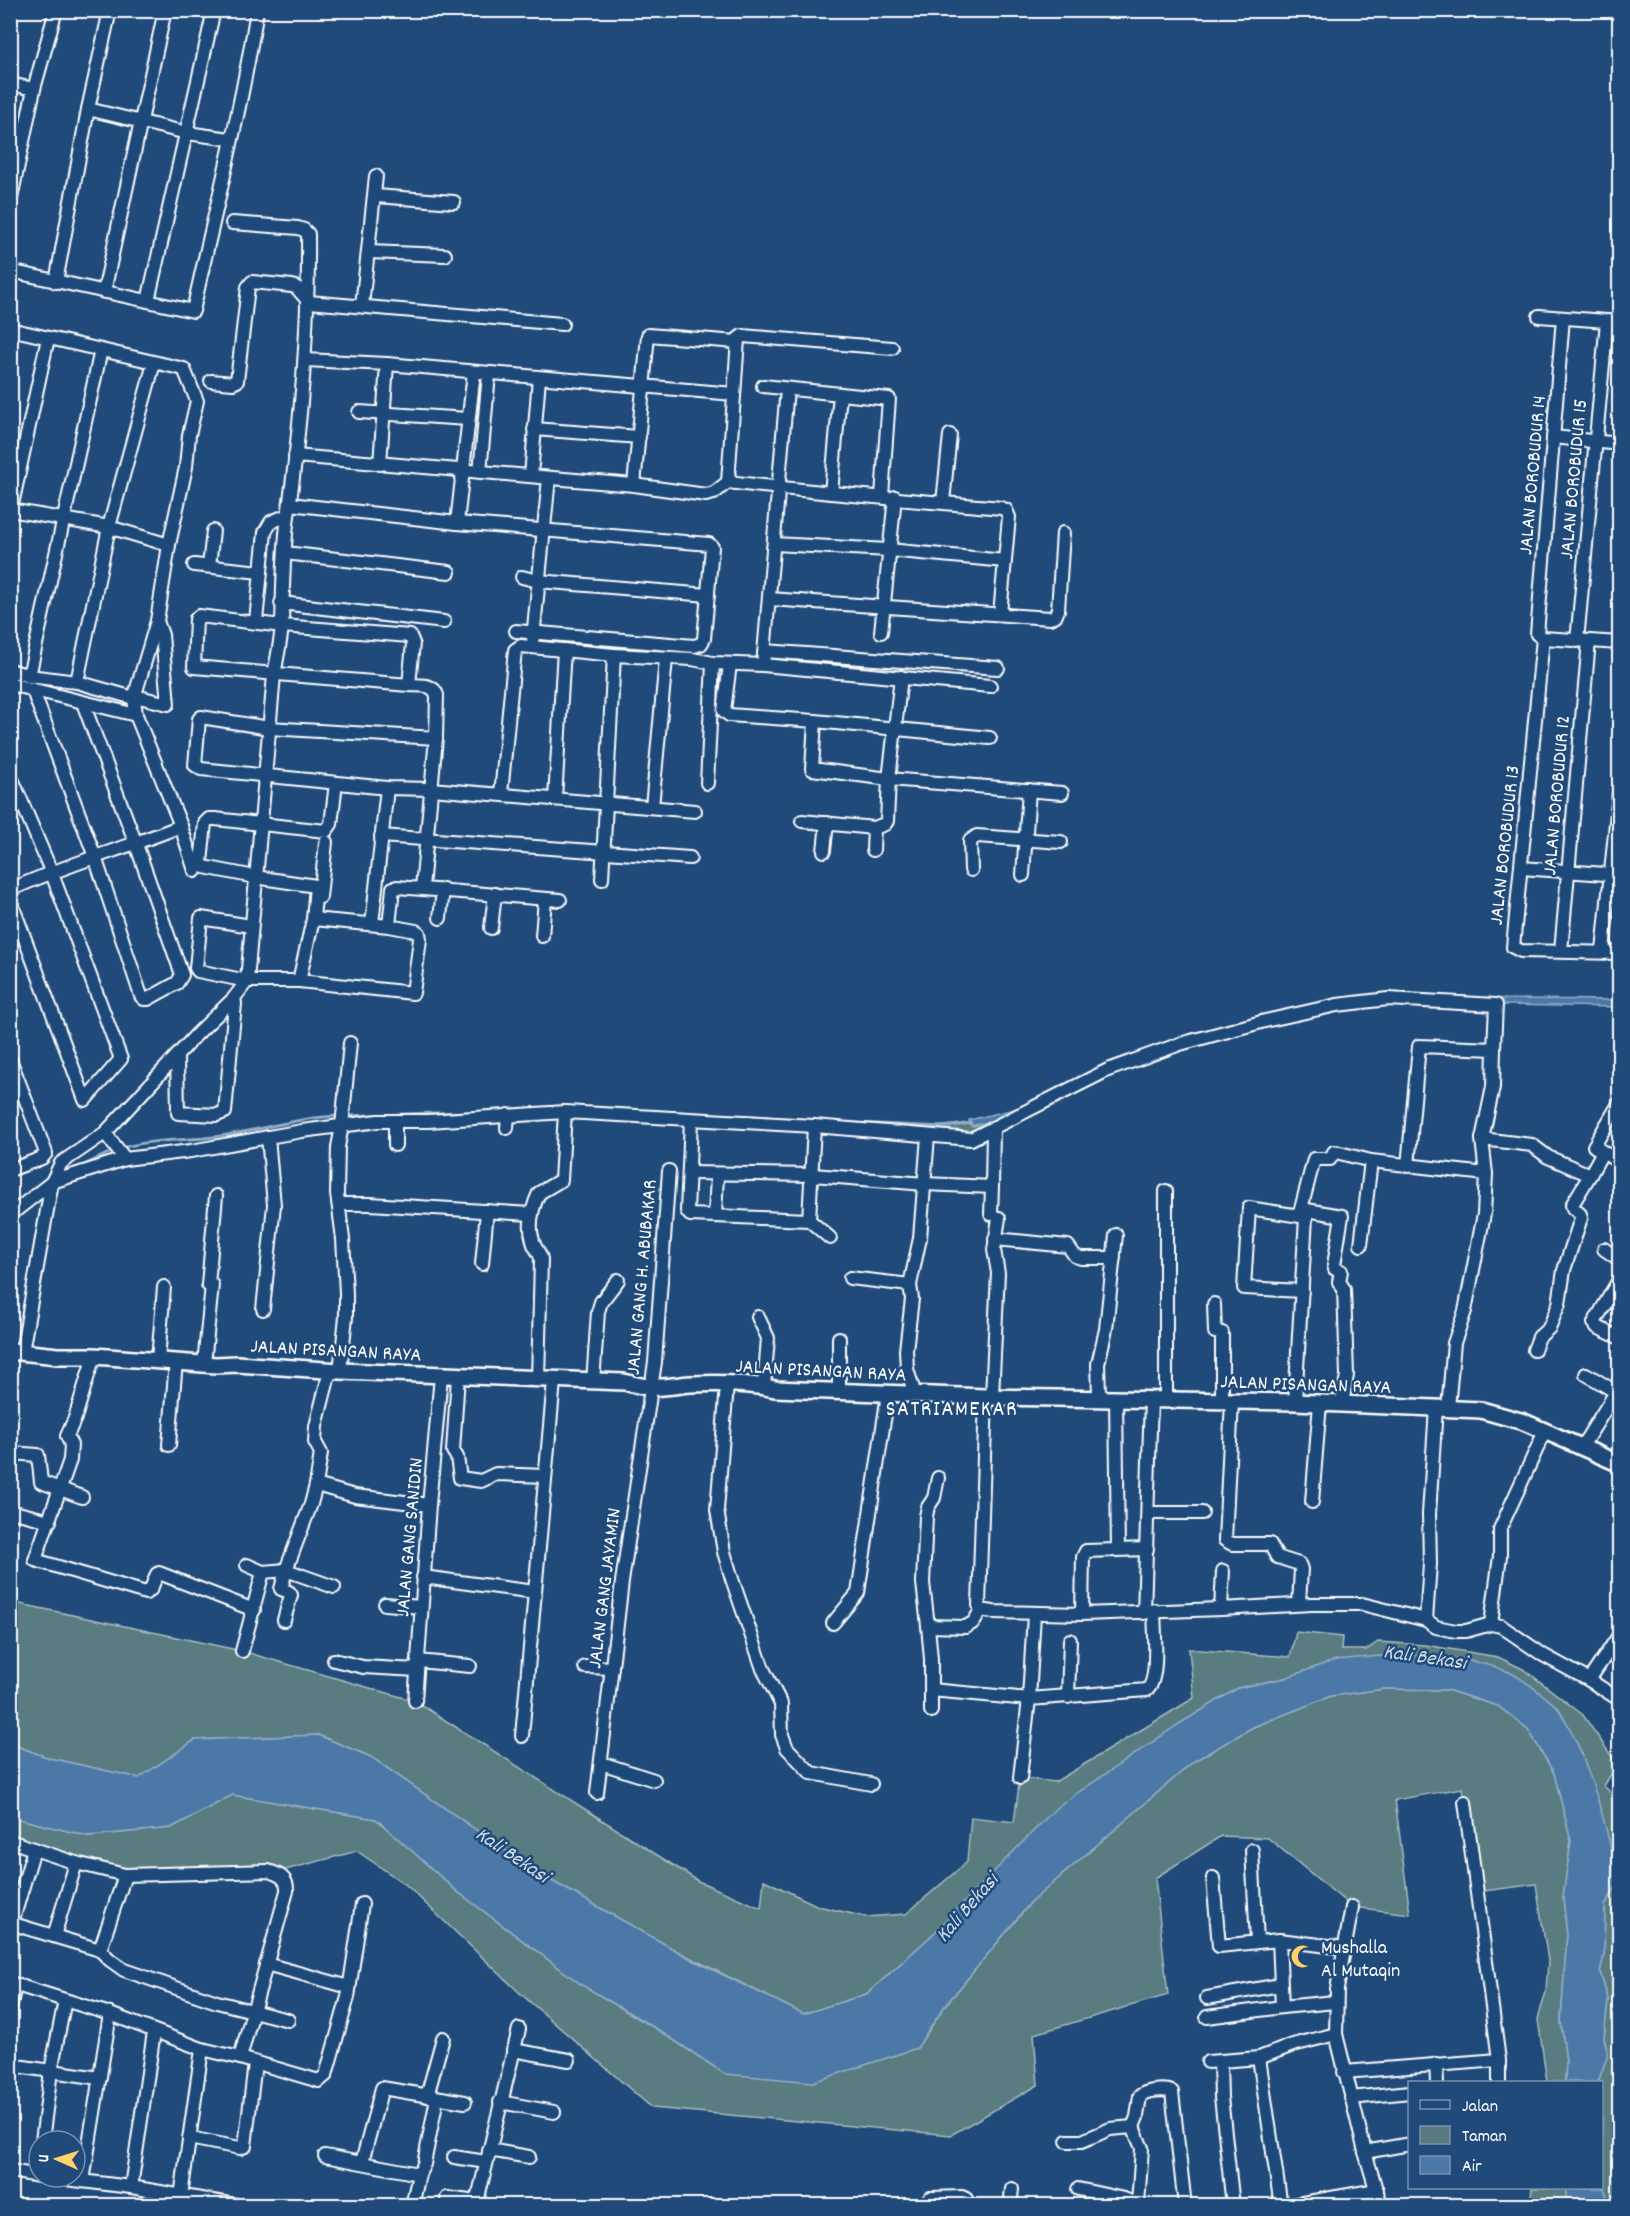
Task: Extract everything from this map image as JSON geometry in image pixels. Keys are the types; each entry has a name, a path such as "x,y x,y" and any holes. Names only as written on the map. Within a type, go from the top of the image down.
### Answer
{"street":[{"path":"10,203 34,89 56,10"},
{"path":"56,282 88,109 110,10"},
{"path":"104,292 165,10"},
{"path":"148,301 214,10"},
{"path":"10,272 193,311 230,139 245,85 256,10"},
{"path":"10,84 34,89"},
{"path":"88,109 187,133 230,139"},
{"path":"362,306 376,196 376,177"},
{"path":"376,196 454,202"},
{"path":"16,1352 52,1182 62,1163 105,1133 234,998 246,981 274,675 282,626 281,603 285,553 305,360 309,302 308,234 297,228 232,223"},
{"path":"369,252 445,255"},
{"path":"211,381 237,381 248,287 252,282 292,286 297,288 309,302 562,324"},
{"path":"1539,316 1613,322"},
{"name":"JALAN BOROBUDUR 14","path":"1540,636 1563,318"},
{"name":"JALAN BOROBUDUR 15","path":"1583,641 1596,442 1613,322"},
{"path":"10,329 184,369 197,401 189,435 186,467 168,545 157,621 135,697 136,715 181,826 195,871"},
{"path":"634,485 648,335 737,342"},
{"path":"295,456 714,494 728,482 737,342 742,336 892,348"},
{"path":"48,338 11,512 108,527 168,545"},
{"path":"29,676 101,350"},
{"path":"305,360 387,364 734,394"},
{"path":"77,682 108,527 154,363"},
{"path":"380,464 387,364"},
{"path":"457,523 474,372"},
{"path":"480,472 489,374"},
{"path":"531,476 538,378"},
{"path":"763,386 887,398 891,401 882,496"},
{"path":"763,665 787,389"},
{"path":"831,493 840,394"},
{"path":"359,412 468,419"},
{"path":"534,429 639,437"},
{"path":"943,502 950,435"},
{"path":"1553,437 1620,444"},
{"path":"532,646 549,478"},
{"path":"728,482 895,497 1006,510 1009,517 1000,614"},
{"path":"881,632 895,497"},
{"path":"256,621 265,532 272,522 289,510 709,544 712,547 704,639 693,652 666,659 564,651 532,646 520,646 515,651 501,794"},
{"path":"209,566 213,531"},
{"path":"769,599 1050,618 1056,615 1063,534"},
{"path":"774,544 889,550 1005,561"},
{"path":"285,553 449,572"},
{"path":"194,564 260,572"},
{"path":"522,577 538,581 708,595"},
{"path":"281,603 444,621"},
{"path":"409,685 413,643 410,636 197,617 195,622 193,666 274,675 431,687 435,690 437,695 436,738 422,888"},
{"path":"10,670 29,676 77,682 168,704 162,635 157,621"},
{"path":"516,631 534,631 693,652 713,663 763,665 990,686"},
{"path":"1540,636 1620,643"},
{"name":"JALAN BOROBUDUR 13","path":"1540,636 1513,947 1521,951 1620,953"},
{"name":"JALAN BOROBUDUR 12","path":"1561,951 1583,641"},
{"path":"555,799 564,651"},
{"path":"765,651 998,668"},
{"path":"602,879 614,655"},
{"path":"652,807 666,659"},
{"path":"707,783 713,663"},
{"path":"730,664 724,708 727,714 990,738"},
{"path":"802,821 874,828 885,824 901,677"},
{"path":"10,684 136,715"},
{"path":"33,691 95,857 141,996 148,999 177,983 182,975 83,703"},
{"path":"436,738 269,728 201,717 195,765 201,769 387,788 431,789 695,810"},
{"path":"815,721 812,769 889,779 1062,793"},
{"path":"10,774 51,871 121,1059 85,1100 10,899"},
{"path":"315,919 316,886 255,878 204,867 201,863 205,823 210,819 326,831 331,824 336,783"},
{"path":"1603,951 1615,875 1620,783"},
{"path":"372,924 387,788"},
{"path":"1023,875 1029,790"},
{"path":"824,851 827,823"},
{"path":"10,890 51,871 136,844 181,826"},
{"path":"873,850 874,828"},
{"path":"381,836 690,858"},
{"path":"971,870 970,841 977,836 1061,842"},
{"path":"298,981 315,919 326,842"},
{"path":"1521,868 1615,875"},
{"path":"389,926 393,888 422,888 560,900"},
{"path":"440,918 443,890"},
{"path":"491,928 495,894"},
{"path":"542,936 545,898"},
{"path":"251,926 201,918 196,968 246,981 298,981 413,993 419,933 389,926 315,919"},
{"path":"177,1056 178,1113 217,1115 225,1112 236,1004 234,998"},
{"path":"10,1215 52,1182 125,1159 191,1151 378,1121 508,1122 565,1112 814,1126 971,1140 1108,1070 1180,1044 1265,1021 1337,1005 1403,999 1496,1005 1493,1087 1482,1139 1486,1174 1483,1223 1465,1311 1454,1343 1442,1408 1429,1514 1430,1564 1425,1620"},
{"path":"284,1620 291,1595 281,1589 316,1485 321,1453 315,1443 316,1426 335,1371 346,1317 337,1194 338,1147 350,1043"},
{"path":"1408,1166 1419,1046 1494,1049"},
{"path":"10,1059 46,1154 42,1158 10,1170"},
{"path":"1620,1102 1594,1143 1595,1148 1602,1154 1620,1163"},
{"path":"522,1736 545,1476 546,1380 541,1259 533,1244 531,1214 538,1193 561,1180 565,1112"},
{"path":"691,1120 688,1214 809,1220 830,1238"},
{"path":"395,1122 395,1145"},
{"path":"809,1220 814,1126"},
{"path":"928,1626 966,1627 974,1622 981,1610 979,1605 989,1397 998,1273 994,1250 993,1130"},
{"path":"105,1133 125,1159"},
{"path":"915,1395 906,1350 912,1299 910,1285 920,1238 928,1136"},
{"path":"262,1309 274,1205 268,1137"},
{"path":"1482,1139 1532,1145 1548,1157 1590,1175"},
{"path":"1295,1402 1304,1213 1314,1159 1330,1159 1334,1152 1371,1161 1486,1174"},
{"path":"1534,1350 1539,1337 1549,1328 1559,1304 1564,1270 1581,1218 1572,1205 1602,1154"},
{"path":"1361,1245 1371,1161"},
{"name":"JALAN GANG H. ABUBAKAR","path":"650,1387 655,1362 669,1171"},
{"path":"690,1173 813,1175 992,1187"},
{"path":"716,1216 717,1174"},
{"path":"931,1690 985,1697 1029,1699 1144,1691 1149,1688 1154,1672 1149,1611 1148,1513 1158,1400 1166,1191"},
{"path":"204,1364 212,1285 208,1285 216,1196"},
{"path":"339,1204 370,1203 531,1214"},
{"path":"1302,1291 1244,1288 1249,1208 1342,1216 1334,1265 1335,1269 1341,1271 1339,1282 1344,1289 1347,1375 1342,1404"},
{"path":"482,1264 488,1211"},
{"path":"1116,1235 1106,1329 1098,1364 1099,1393 1110,1399 1118,1549"},
{"path":"995,1239 1068,1246 1075,1256 1081,1258 1114,1258"},
{"path":"1604,1249 1620,1260"},
{"path":"850,1278 910,1285"},
{"path":"1620,1278 1594,1323 1597,1327 1620,1338"},
{"path":"593,1382 598,1312 601,1302 618,1280"},
{"path":"158,1360 164,1287"},
{"path":"1214,1304 1215,1332 1222,1333 1227,1401 1225,1540 1232,1544 1270,1544 1277,1557 1299,1564 1301,1569 1299,1604"},
{"path":"758,1317 769,1341 764,1387"},
{"path":"838,1338 839,1392"},
{"name":"JALAN PISANGAN RAYA","path":"16,1352 335,1371 624,1382 650,1387 688,1384 727,1385 915,1395 1295,1402 1442,1408 1497,1413 1620,1464"},
{"path":"94,1356 75,1418 67,1436 71,1445 70,1460 35,1560 146,1593 151,1589 159,1573 254,1610"},
{"path":"169,1445 176,1361"},
{"path":"1581,1448 1616,1392 1586,1374"},
{"name":"JALAN GANG SANIDIN","path":"415,1701 423,1577 441,1376"},
{"path":"458,1376 453,1451 457,1457 460,1478 481,1481 496,1474 545,1476"},
{"path":"727,1385 717,1510 732,1579 763,1669 782,1704 782,1735 787,1748 810,1773 871,1784"},
{"name":"JALAN GANG JAYAMIN","path":"597,1793 650,1387"},
{"path":"833,1623 858,1593 888,1394"},
{"path":"1312,1502 1320,1403"},
{"path":"1491,1624 1500,1556 1500,1528 1545,1431"},
{"path":"10,1453 38,1455 41,1482 82,1497"},
{"path":"931,1711 931,1659 923,1583 926,1516 928,1507 934,1498 938,1478"},
{"path":"316,1485 355,1496 429,1505"},
{"path":"10,1510 50,1521"},
{"path":"1148,1513 1202,1513"},
{"path":"1082,1614 1084,1553 1118,1549 1147,1550"},
{"path":"247,1565 263,1572 286,1570 334,1587"},
{"path":"1221,1610 1223,1571"},
{"path":"242,1651 263,1572"},
{"path":"423,1577 535,1592"},
{"path":"385,1604 421,1607"},
{"path":"981,1610 1034,1614 1082,1614 1221,1610 1299,1604 1362,1604 1425,1620 1436,1627 1456,1631 1466,1631 1491,1624 1501,1626 1515,1633 1544,1655 1620,1700"},
{"path":"1020,1778 1029,1699 1034,1614"},
{"path":"1589,1680 1620,1634"},
{"path":"1068,1697 1070,1640"},
{"path":"334,1660 363,1667 471,1665"},
{"path":"585,1667 612,1668"},
{"path":"601,1763 654,1780"},
{"path":"1465,1802 1499,2060 1499,2081"},
{"path":"10,1841 76,1863 125,1875 268,1871 281,1876 288,1885 287,1891 240,2058"},
{"path":"34,1849 11,1923 100,1950 124,1970 217,2001 288,2019"},
{"path":"1252,1850 1257,1941"},
{"path":"54,1936 76,1863"},
{"path":"100,1950 125,1875"},
{"path":"1213,1878 1218,1946 1279,1940 1345,1948"},
{"path":"10,2009 13,1984 110,2014 202,2049 316,2081 324,2078 348,1997 362,1904"},
{"path":"1352,1907 1335,2002 1336,2034 1365,2152 1381,2205"},
{"path":"1279,1940 1282,2007"},
{"path":"266,1964 349,1987"},
{"path":"1207,1998 1280,1984"},
{"path":"44,2129 51,2071 65,2000"},
{"path":"1207,2017 1335,2002"},
{"path":"87,2157 110,2014"},
{"path":"447,2198 476,2204 519,2029"},
{"path":"130,2187 154,2032"},
{"path":"1233,2205 1221,2097 1214,2062 1259,2058 1293,2045 1336,2034"},
{"path":"412,2205 419,2174 424,2164 432,2097 443,2038"},
{"path":"181,2196 202,2049"},
{"path":"513,2050 569,2060"},
{"path":"1259,2058 1283,2205 1307,2204 1377,2190"},
{"path":"1344,2072 1499,2060"},
{"path":"189,2138 240,2148 244,2146 255,2063"},
{"path":"1436,2064 1437,2081"},
{"path":"10,2066 100,2078"},
{"path":"362,2162 382,2088 465,2102"},
{"path":"1078,2189 1124,2199 1139,2205 1142,2148 1133,2127 1141,2093 1172,2091 1185,2205"},
{"path":"1351,2098 1408,2092"},
{"path":"500,2102 554,2112"},
{"path":"1067,2141 1082,2140 1110,2129 1133,2127"},
{"path":"1365,2152 1408,2144"},
{"path":"325,2156 419,2174"},
{"path":"454,2157 529,2157"},
{"path":"10,2171 27,2173"},
{"path":"87,2182 242,2205"},
{"path":"1010,2205 1012,2188"},
{"path":"930,2198 962,2197 966,2199 968,2205"}],"green space":[{"path":"1005,1118 971,1139 928,1136 935,1127 971,1123 972,1126"},
{"path":"11,1602 242,1651 415,1701 698,1881 761,1908 764,1880 818,1906 866,1917 906,1914 967,1862 971,1817 1014,1822 1020,1778 1055,1782 1194,1698 1189,1649 1290,1657 1296,1632 1342,1637 1341,1650 1366,1650 1378,1642 1425,1645 1498,1657 1525,1670 1583,1715 1617,1764 1604,1786 1620,1802 1619,2205 1610,2205 1603,2186 1603,2081 1598,2081 1608,2054 1604,2038 1608,1999 1600,1972 1604,1955 1605,1905 1618,1884 1615,1866 1582,1754 1559,1709 1511,1673 1473,1661 1392,1655 1238,1688 932,1935 867,1994 803,2014 675,1950 541,1875 371,1757 318,1735 195,1740 139,1778 49,1758 11,1744"},
{"path":"1384,1689 1447,1690 1498,1706 1528,1729 1554,1773 1571,1841 1563,1897 1567,1934 1561,2021 1566,2061 1565,2081 1547,2081 1538,2019 1546,1992 1548,1961 1536,1884 1477,1892 1462,1788 1395,1800 1410,1914 1352,1907 1268,1838 1221,1836 1155,1878 1168,1995 1034,2034 1038,2085 951,2135 652,2108 521,1994 406,1885 357,1851 274,1873 125,1875 11,1841 11,1817 88,1836 171,1828 232,1795 376,1819 458,1892 582,1985 660,2031 725,2074 917,2048 944,2007 1031,1902 1194,1761 1253,1727 1331,1696"},
{"path":"1532,2189 1566,2189 1566,2196 1571,2205 1530,2205"}],"water":[{"path":"1392,994 1506,999 1619,1000 1619,1007 1506,1005 1388,999 1180,1044 1005,1118 971,1126 969,1120 1015,1109 1127,1056 1193,1033 1309,1005"},
{"name":"Kali Bekasi","path":"1392,1655 1436,1656 1481,1663 1509,1672 1551,1701 1560,1711 1580,1750 1596,1795 1618,1884 1605,1905 1604,1955 1600,1972 1608,1999 1604,2038 1608,2054 1598,2081 1565,2081 1566,2061 1561,2021 1567,1934 1563,1897 1571,1841 1554,1773 1528,1729 1498,1706 1447,1690 1384,1689 1331,1696 1253,1727 1194,1761 1031,1902 944,2007 917,2048 813,2082 725,2074 660,2031 582,1985 458,1892 376,1819 232,1795 171,1828 88,1836 11,1817 11,1744 49,1758 139,1778 195,1740 318,1735 371,1757 541,1875 695,1961 803,2014 867,1994 932,1935 1057,1807 1179,1724 1238,1688 1285,1678 1335,1660"},
{"path":"1603,2186 1610,2205 1571,2205 1566,2196 1566,2189 1603,2189"}],"waterway":[{"path":"619,1109 768,1117"},
{"path":"346,1116 496,1111"},
{"path":"122,1148 155,1142 229,1135 308,1119 340,1116"},
{"path":"832,1122 946,1127 971,1123"},
{"path":"78,1168 115,1150"},
{"path":"10,1206 22,1198"}],"place":[{"name":"Mushalla Al Mutaqin","path":"1303,1957"}],"district":[{"name":"SATRIAMEKAR","path":"952,1407"}]}
